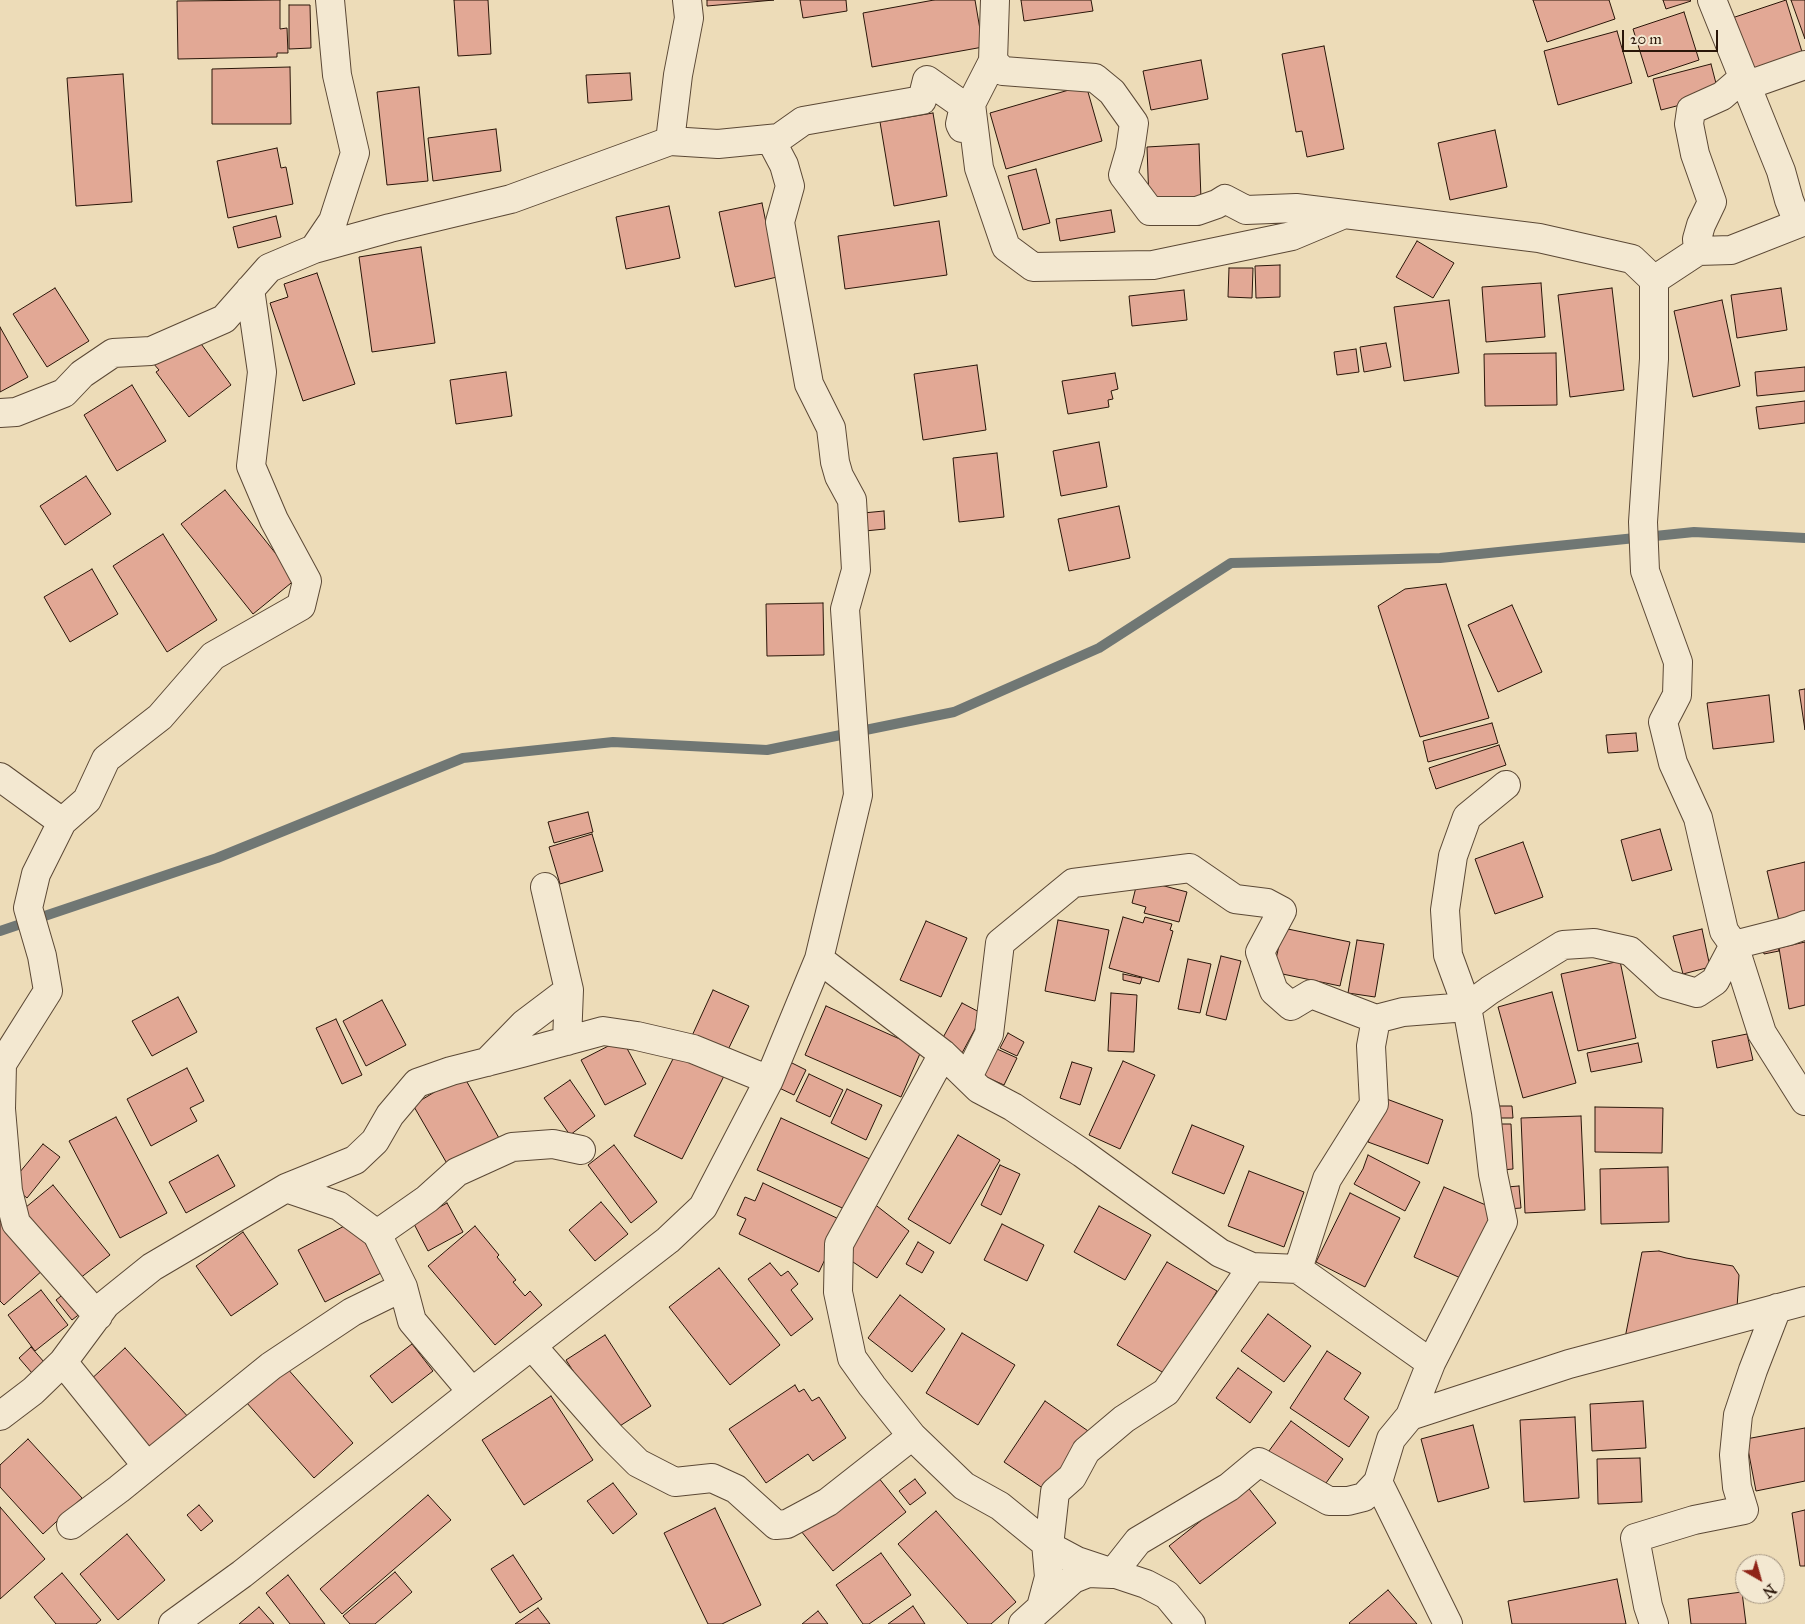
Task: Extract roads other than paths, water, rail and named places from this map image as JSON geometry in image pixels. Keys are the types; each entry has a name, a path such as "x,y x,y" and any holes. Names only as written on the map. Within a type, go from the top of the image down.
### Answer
{"street":[{"path":"314,249 333,221 355,153 337,74 330,0"},
{"path":"670,141 678,75 689,18 686,0"},
{"path":"979,168 971,104 993,61 995,0"},
{"path":"1654,280 1698,251 1731,250 1802,222 1789,200 1781,171 1712,0"},
{"path":"993,61 1003,71 1095,78 1112,92 1134,123 1130,151 1123,175 1150,211 1197,212 1218,204 1225,199 1246,210 1296,208 1539,238 1632,260 1654,280 1654,359 1643,522 1644,571 1678,662 1677,695 1663,722 1672,763 1698,818 1724,931 1734,945 1762,1032 1805,1101"},
{"path":"1698,251 1697,239 1701,225 1712,202 1696,154 1689,124 1691,110 1722,96 1746,81 1805,65"},
{"path":"0,413 16,412 64,393 82,374 113,353 151,351 224,319 269,268 314,249 390,228 511,199 670,141 718,144 778,138 803,121 922,100 927,80 964,106 960,124 979,168 1006,247 1033,267 1153,265 1292,236 1343,214"},
{"path":"173,1624 242,1574 668,1240 703,1207 769,1080 819,959 858,794 845,608 856,570 852,500 839,476 835,462 831,428 809,384 780,222 790,186 784,165 774,146 778,138"},
{"path":"98,1316 16,1223 8,1191 1,1109 2,1064 48,991 42,956 28,908 36,874 62,822 87,800 106,760 160,717 213,656 301,606 307,581 274,520 252,466 262,372 250,289"},
{"path":"0,777 62,822"},
{"path":"1112,1574 1138,1541 1229,1487 1259,1462 1329,1501 1364,1497 1378,1482 1391,1439 1410,1416 1431,1363 1503,1222 1493,1174 1486,1112 1467,1007 1448,956 1445,910 1453,856 1467,816 1506,785"},
{"path":"968,1077 989,1034 1000,943 1073,883 1190,868 1235,899 1267,903 1282,911 1260,952 1274,991 1291,1006 1312,994 1376,1019 1403,1012 1467,1007 1490,990 1563,945 1594,943 1630,951 1666,984 1697,993 1715,981 1734,945 1805,925"},
{"path":"546,887 569,990 567,1041"},
{"path":"819,959 943,1054 979,1089 1013,1107 1082,1153 1220,1253 1252,1267 1298,1269 1431,1363"},
{"path":"487,1062 524,1024 569,990"},
{"path":"1298,1269 1327,1180 1374,1104 1371,1046 1376,1019"},
{"path":"0,1416 32,1391 63,1362 106,1304 152,1267 286,1188 355,1160 375,1141 390,1115 417,1083 451,1071 603,1031 693,1048 769,1080"},
{"path":"943,1054 839,1244 838,1292 852,1358 912,1436 964,1486 1000,1506 1048,1544 1077,1561 1146,1584 1167,1595 1191,1624"},
{"path":"377,1234 427,1199 457,1172 512,1147 553,1144 581,1150"},
{"path":"286,1188 339,1206 377,1234 403,1287 412,1321 472,1392"},
{"path":"1032,1616 1049,1577 1048,1544 1055,1492 1072,1477 1086,1451 1124,1419 1166,1392 1252,1267"},
{"path":"71,1525 271,1366 352,1312 403,1287"},
{"path":"1410,1416 1569,1364 1805,1302"},
{"path":"1654,1624 1648,1606 1635,1538 1694,1520 1744,1510 1737,1487 1734,1455 1738,1415 1777,1308"},
{"path":"532,1346 638,1463 675,1482 712,1478 736,1489 776,1526 787,1524 828,1502 912,1436"},
{"path":"63,1362 147,1466"},
{"path":"1378,1482 1448,1624"},
{"path":"1032,1616 1073,1579 1088,1574 1112,1574"}],"waterway":[{"path":"0,931 217,858 463,758 613,742 767,750 954,712 1099,648 1231,563 1440,558 1694,532 1805,538"}]}
